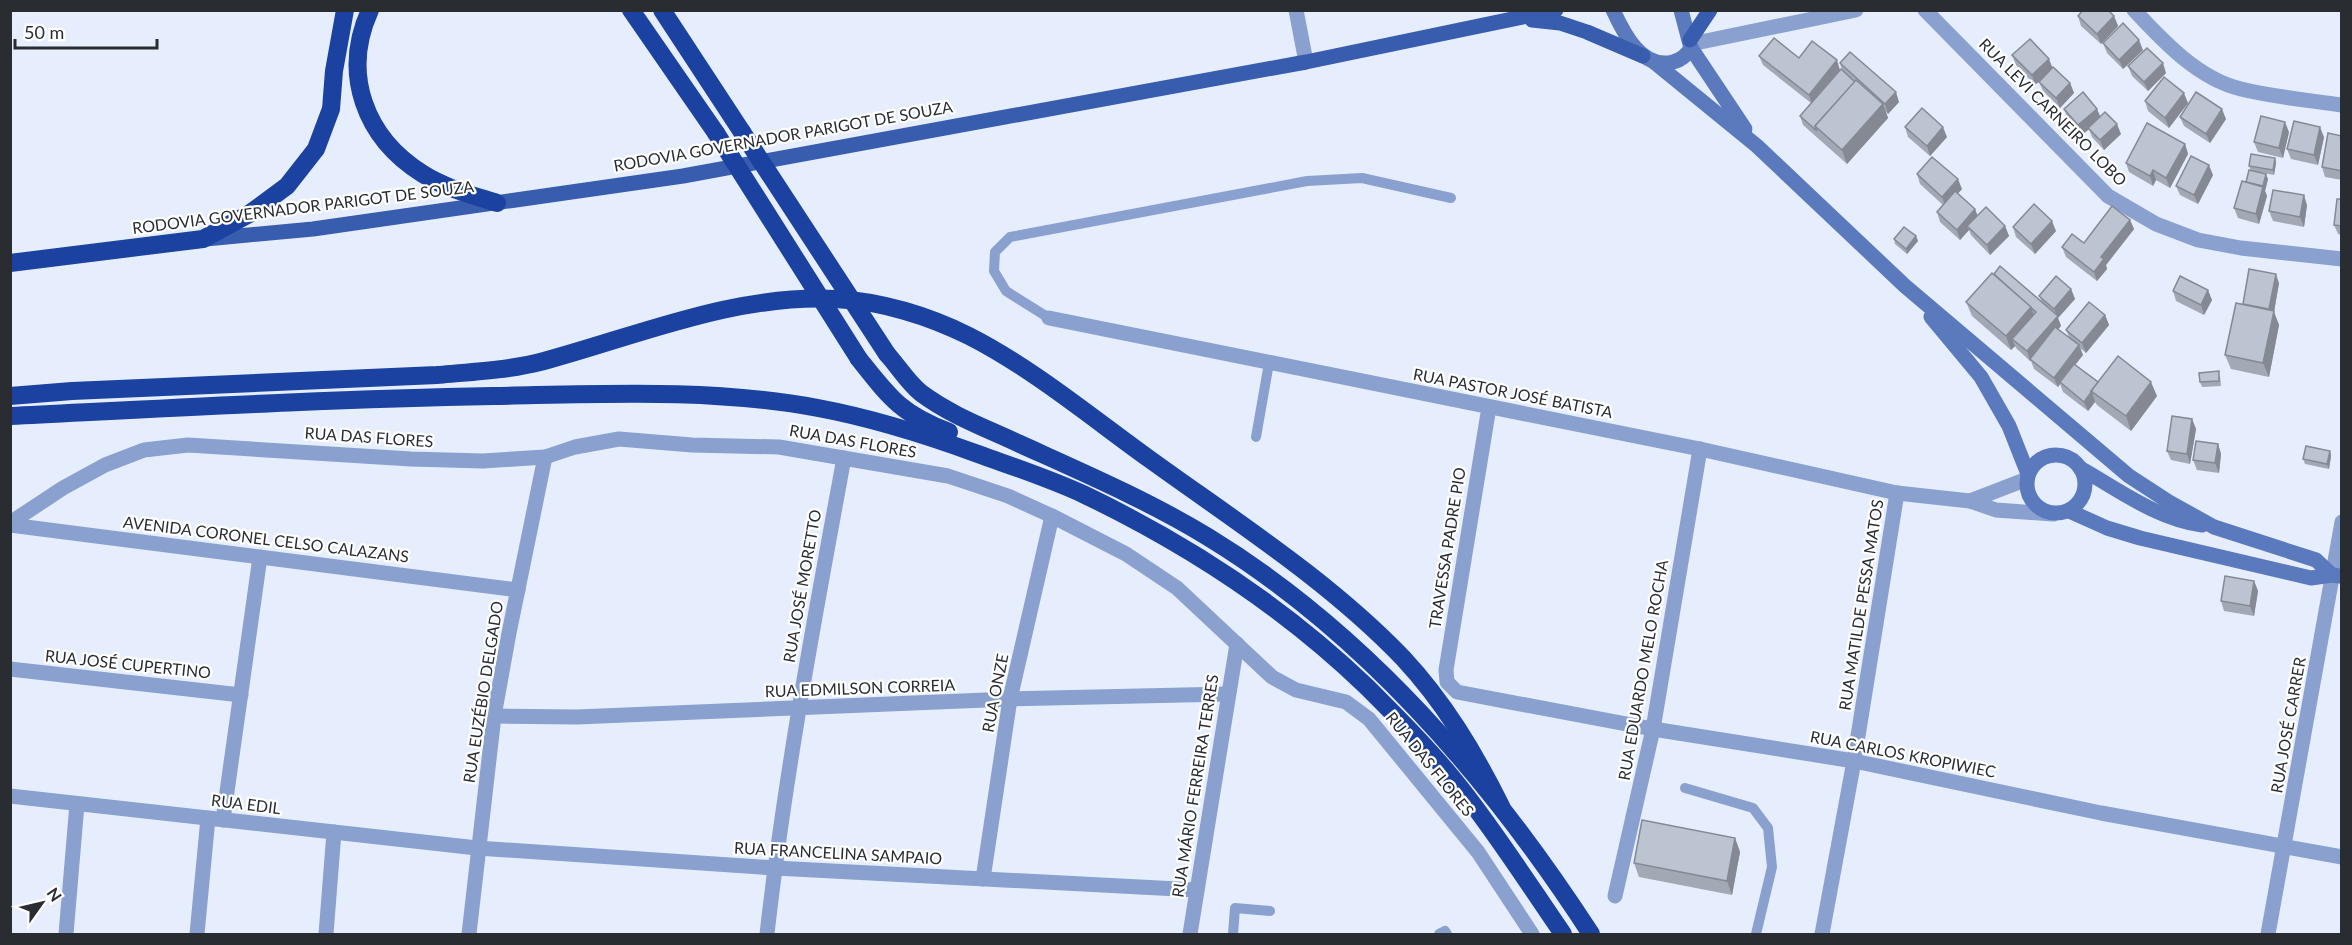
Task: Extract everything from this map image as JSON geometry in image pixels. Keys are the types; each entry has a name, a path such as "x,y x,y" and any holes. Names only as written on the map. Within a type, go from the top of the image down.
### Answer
{"highway":[{"path":"194,240 249,214 287,186 316,149 331,109 334,71 345,10"},
{"path":"370,10 359,43 357,68 360,93 370,118 392,149 423,175 459,191 497,203"},
{"path":"631,10 716,133 859,359 888,395 908,414 929,425 1027,464 1143,524 1208,563 1279,613 1329,653 1390,711 1460,787 1563,934"},
{"path":"662,10 887,354 919,391 952,414 1136,497 1208,537 1263,573 1345,639 1408,701 1501,806 1555,879 1591,934"},
{"name":"RODOVIA GOVERNADOR PARIGOT DE SOUZA","path":"10,263 194,240"},
{"path":"10,396 72,391 437,375 491,370 542,362 707,313 782,300 836,299 882,306 922,317 969,336 1021,367 1278,551 1344,602 1403,659 1445,708 1481,766 1501,806"},
{"path":"10,416 343,399 646,393 748,399 818,408 884,423 946,442 1081,493"}],"main road":[{"name":"RODOVIA GOVERNADOR PARIGOT DE SOUZA","path":"194,240 313,229 683,176 1306,62 1523,14 1557,10"},
{"path":"1691,44 1710,10"},
{"path":"1523,14 1587,32 1649,59"}],"street":[{"path":"1296,10 1306,62"},
{"path":"1613,10 1631,42 1757,146 1905,286 2129,476 2214,527"},
{"path":"1681,10 1691,44 1712,83 1757,146"},
{"path":"1691,44 1856,10"},
{"name":"RUA LEVI CARNEIRO LOBO","path":"1925,10 2108,196 2156,224 2198,240 2241,248 2342,259"},
{"path":"2134,10 2158,37 2206,75 2239,89 2342,105"},
{"path":"1649,59 1665,64 1677,61 1687,55 1691,44"},
{"path":"1905,286 1981,377 2009,426 2028,476 2027,491 2032,502 2041,510 2053,514 2069,511 2081,500 2085,484 2080,468"},
{"name":"RUA PASTOR JOSÉ BATISTA","path":"1049,318 1700,449 1897,494 1970,501 1996,510 2053,514"},
{"name":"TRAVESSA PADRE PIO","path":"1457,692 1447,682 1446,670 1489,407"},
{"path":"2067,457 2083,437"},
{"name":"RUA DAS FLORES","path":"10,524 63,488 105,465 144,450 188,445 411,459 483,461 545,457 575,447 620,440 692,445 779,447 948,476 1008,496 1126,554 1177,588 1272,677 1296,690 1346,702 1369,718 1478,852 1532,934"},
{"name":"RUA EDUARDO MELO ROCHA","path":"1615,896 1653,729 1700,449"},
{"path":"2028,476 2035,464 2044,457 2056,455 2067,457 2080,468 2157,512 2186,523 2214,527 2316,560 2337,576"},
{"name":"RUA EUZÉBIO DELGADO","path":"469,934 477,848 494,716 545,457"},
{"name":"RUA JOSÉ MORETTO","path":"767,934 774,868 798,708 844,458"},
{"name":"RUA PASTOR JOSÉ BATISTA","path":"1970,501 2028,476"},
{"name":"RUA MATILDE PESSA MATOS","path":"1822,934 1854,760 1897,494"},
{"path":"2069,511 2107,528 2140,538 2311,578 2337,576"},
{"name":"RUA ONZE","path":"983,879 1010,699 1052,516"},
{"name":"RUA JOSÉ CARRER","path":"2268,934 2337,576 2342,522"},
{"name":"AVENIDA CORONEL CELSO CALAZANS","path":"10,524 518,590"},
{"path":"196,934 241,695 260,557"},
{"name":"RUA MÁRIO FERREIRA TERRES","path":"1190,934 1237,644"},
{"name":"RUA JOSÉ CUPERTINO","path":"10,669 241,695"},
{"name":"RUA CARLOS KROPIWIEC","path":"1457,692 1653,729 1854,760 2101,813 2342,857"},
{"name":"RUA EDMILSON CORREIA","path":"494,716 577,717 1010,699 1228,694"},
{"name":"RUA EDIL","path":"10,796 477,848"},
{"path":"66,934 77,804"},
{"path":"326,934 334,832"},
{"name":"RUA FRANCELINA SAMPAIO","path":"477,848 774,868 1197,890"}],"lane":[{"path":"1049,318 1006,291 994,271 995,252 1010,237 1307,181 1362,178 1451,198"},
{"path":"1256,437 1269,363"},
{"path":"1685,788 1753,808 1768,828 1772,867 1756,934"},
{"path":"1233,934 1235,908 1270,911"},
{"path":"1439,934 1445,931 1447,934"}],"building":[{"path":"2083,10 2108,10 2114,16 2097,34 2078,16"},
{"path":"2123,23 2139,40 2119,60 2103,43"},
{"path":"1774,38 1799,58 1812,41 1837,60 1809,95 1759,56"},
{"path":"2030,39 2049,59 2032,75 2012,55"},
{"path":"2147,48 2163,63 2144,82 2128,66"},
{"path":"1850,52 1896,92 1885,104 1840,63"},
{"path":"2053,67 2070,83 2056,98 2039,82"},
{"path":"1841,69 1855,82 1815,126 1817,131 1800,116"},
{"path":"2164,77 2184,93 2165,118 2145,101"},
{"path":"1856,80 1883,104 1842,150 1815,126"},
{"path":"2083,92 2097,109 2078,125 2064,109"},
{"path":"2196,92 2222,109 2206,134 2180,117"},
{"path":"1922,108 1943,127 1927,146 1905,127"},
{"path":"2105,112 2117,124 2100,140 2088,128"},
{"path":"2261,116 2285,122 2279,148 2254,142"},
{"path":"2294,121 2320,127 2314,155 2287,149"},
{"path":"2147,123 2185,144 2166,178 2153,170 2150,176 2126,163"},
{"path":"2328,133 2342,136 2342,171 2322,167"},
{"path":"2251,154 2275,158 2273,170 2249,166"},
{"path":"2191,156 2209,165 2194,195 2176,186"},
{"path":"1932,157 1958,179 1942,197 1917,174"},
{"path":"2249,170 2266,174 2263,186 2246,182"},
{"path":"2242,181 2263,187 2256,214 2234,208"},
{"path":"2273,190 2304,195 2300,217 2269,211"},
{"path":"1955,191 1975,209 1957,230 1937,212"},
{"path":"2337,199 2342,199 2342,226 2334,225"},
{"path":"2034,204 2052,221 2031,244 2013,227"},
{"path":"2112,206 2130,220 2101,257 2104,259 2094,272 2062,247 2072,234 2084,243"},
{"path":"1986,207 2005,226 1987,245 1967,226"},
{"path":"1904,227 1916,236 1906,249 1894,239"},
{"path":"2000,266 2058,316 2027,351 2012,339 2036,312 1994,274"},
{"path":"2249,269 2276,274 2269,309 2243,304"},
{"path":"1992,273 2031,307 2006,336 1966,302"},
{"path":"2056,276 2071,289 2054,309 2039,296"},
{"path":"2180,276 2208,290 2201,305 2173,291"},
{"path":"2089,302 2105,315 2082,343 2066,330"},
{"path":"2236,303 2274,311 2263,363 2225,355"},
{"path":"2055,327 2079,345 2054,378 2030,359"},
{"path":"2118,356 2151,382 2126,416 2091,391"},
{"path":"2074,364 2098,382 2084,402 2060,382"},
{"path":"2219,371 2219,381 2200,382 2199,373"},
{"path":"2172,416 2192,419 2187,454 2167,451"},
{"path":"2196,441 2218,444 2215,463 2193,460"},
{"path":"2306,446 2330,451 2327,464 2303,459"},
{"path":"2225,576 2254,581 2250,606 2221,601"},
{"path":"1642,820 1735,838 1727,881 1634,863"}]}
